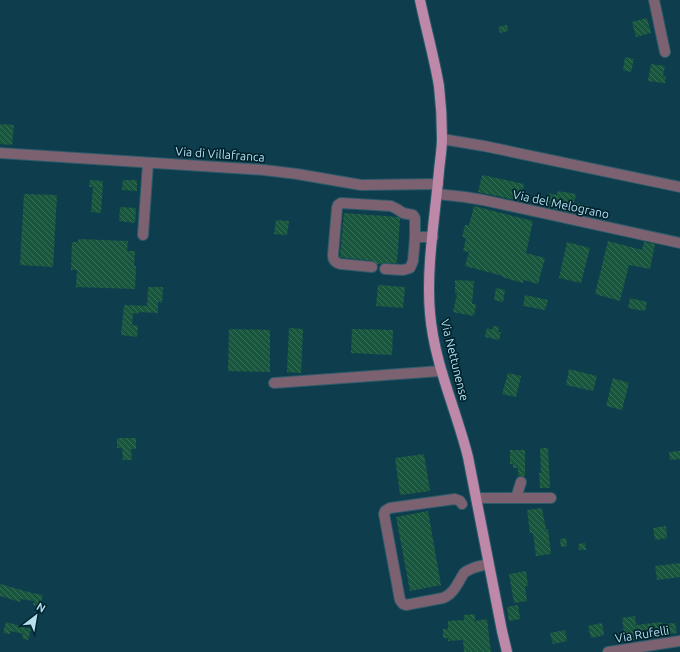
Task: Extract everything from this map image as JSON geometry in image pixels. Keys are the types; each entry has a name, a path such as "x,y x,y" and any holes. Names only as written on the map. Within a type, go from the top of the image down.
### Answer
{"main road":[{"name":"Via Nettunense","path":"420,0 439,86 442,139 432,237 430,312 434,341 466,450 507,652"}],"street":[{"path":"654,0 665,52"},
{"path":"442,139 484,146 680,187"},
{"name":"Via di Villafranca","path":"0,153 273,171 361,185 438,184"},
{"path":"142,235 148,162"},
{"name":"Via del Melograno","path":"437,194 483,200 680,243"},
{"path":"372,267 341,264 337,263 333,259 337,208 339,204 391,206 403,213 413,215 415,218 415,237 413,261 410,268 403,270 385,269"},
{"path":"415,237 432,237"},
{"path":"274,383 442,371"},
{"path":"516,498 521,482"},
{"path":"476,498 551,498"},
{"path":"462,504 460,501 455,499 390,508 385,511 384,514 400,600 403,604 408,605 446,597 453,591 466,571 488,564"},
{"name":"Via Rufelli","path":"608,652 680,641"}],"building":[{"path":"647,18 651,33 636,37 632,22"},
{"path":"507,25 508,31 500,33 498,27"},
{"path":"625,57 634,59 631,72 623,70"},
{"path":"651,64 665,66 663,76 666,77 665,83 648,81"},
{"path":"0,124 14,125 12,145 0,144"},
{"path":"482,175 524,184 521,201 478,192"},
{"path":"90,180 103,181 101,213 91,212 93,187 89,187"},
{"path":"123,180 137,180 137,191 122,190"},
{"path":"558,191 576,194 574,203 590,206 589,215 572,213 547,207 549,193 557,195"},
{"path":"24,194 57,195 53,267 20,265"},
{"path":"474,206 533,221 526,253 545,258 538,284 524,280 523,283 465,266 469,252 463,251 466,238 462,237 465,225 469,225"},
{"path":"120,207 136,208 135,223 119,221"},
{"path":"344,213 398,217 400,219 397,263 377,264 373,261 340,257"},
{"path":"276,220 289,221 287,235 274,234"},
{"path":"78,239 128,241 127,251 135,251 135,289 76,287 77,270 71,270 72,242 78,242"},
{"path":"608,241 642,250 644,242 655,244 650,269 629,265 620,301 595,294"},
{"path":"567,242 590,248 581,283 559,278"},
{"path":"455,280 474,281 472,304 476,304 474,316 453,312 457,294 455,293"},
{"path":"378,285 405,287 403,308 376,306"},
{"path":"148,287 163,287 162,303 158,302 158,313 133,313 132,325 138,326 137,337 121,335 124,305 147,306"},
{"path":"496,288 505,290 503,302 494,300"},
{"path":"525,295 548,300 545,310 523,306"},
{"path":"630,298 647,302 645,311 628,308"},
{"path":"493,326 499,327 498,332 501,332 499,340 485,337 487,328 492,330"},
{"path":"289,328 303,329 301,373 287,372"},
{"path":"229,329 270,330 270,372 228,371"},
{"path":"352,329 393,330 392,355 351,353"},
{"path":"569,369 597,376 593,391 566,385"},
{"path":"508,373 521,376 516,397 502,394"},
{"path":"613,378 629,383 622,410 606,406"},
{"path":"117,438 136,438 136,449 131,449 132,460 123,460 122,448 117,448"},
{"path":"540,448 548,448 550,488 540,488"},
{"path":"510,450 525,450 525,476 518,476 518,468 513,468 513,464 510,464"},
{"path":"680,451 680,459 670,460 669,452"},
{"path":"424,454 430,491 400,495 395,458"},
{"path":"542,508 546,530 548,529 551,554 536,556 533,533 530,533 527,510"},
{"path":"428,511 441,585 410,591 396,517"},
{"path":"666,526 667,538 655,540 653,528"},
{"path":"566,538 567,546 561,547 560,539"},
{"path":"585,543 586,550 579,550 578,544"},
{"path":"680,563 680,577 657,580 655,566"},
{"path":"526,571 528,586 525,586 527,601 514,603 509,574"},
{"path":"0,584 43,595 40,606 33,605 34,601 21,599 20,602 0,596"},
{"path":"518,605 520,619 509,621 507,607"},
{"path":"475,614 475,621 487,619 491,652 464,652 463,640 448,641 448,638 443,638 443,629 448,629 448,621 464,620 464,615"},
{"path":"635,616 636,625 662,622 663,624 675,623 677,633 625,641 622,618"},
{"path":"6,622 31,629 28,640 22,638 23,634 11,631 10,634 3,633"},
{"path":"602,623 604,635 591,638 588,626"},
{"path":"565,630 567,641 553,644 550,633"}]}
